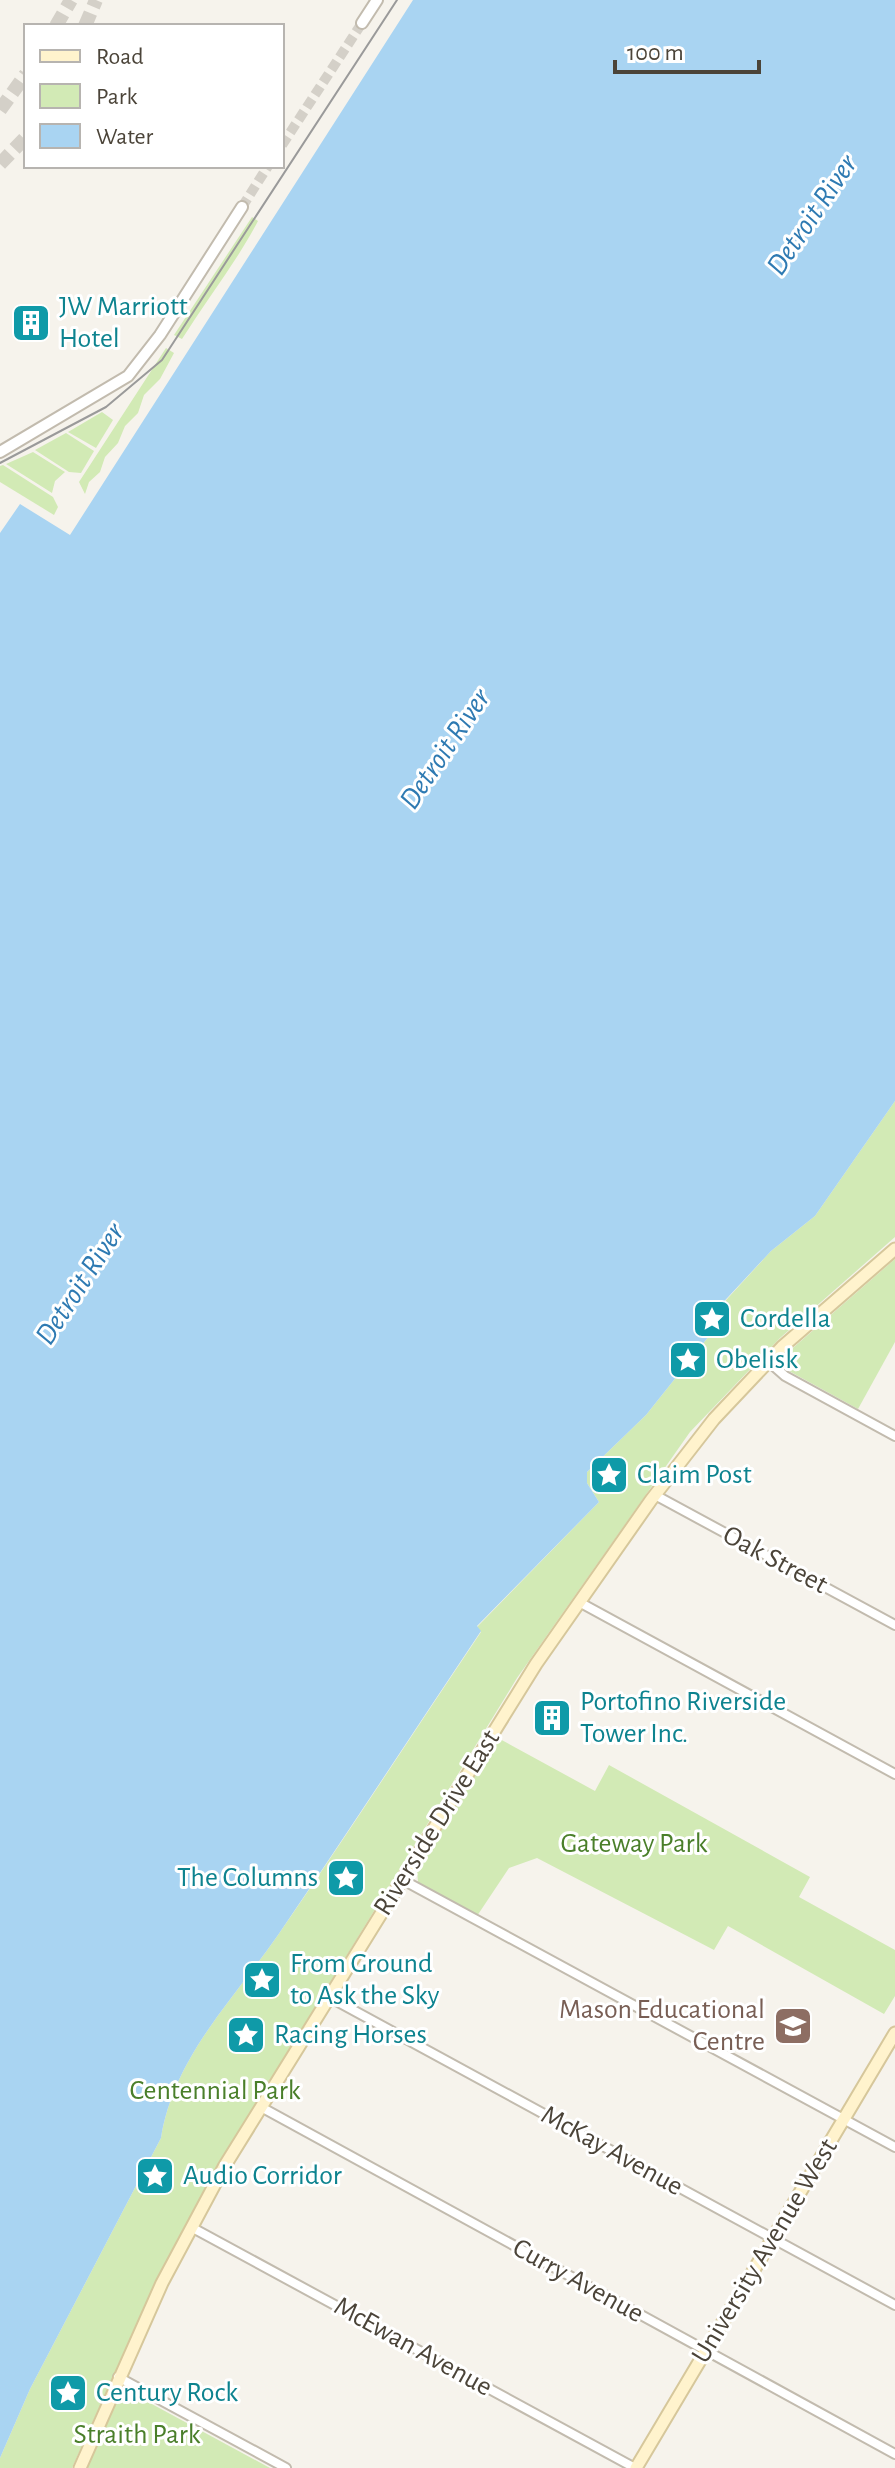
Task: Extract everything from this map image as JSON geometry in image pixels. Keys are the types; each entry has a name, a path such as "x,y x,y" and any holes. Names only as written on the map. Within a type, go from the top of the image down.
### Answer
{"main road":[{"name":"Riverside Drive East","path":"80,2468 118,2377 191,2227 401,1879 579,1602 695,1442 768,1361 891,1252"},
{"name":"University Avenue West","path":"636,2468 895,2033"}],"street":[{"path":"362,23 377,0"},
{"path":"0,452 128,376 160,335 242,207"},
{"path":"768,1361 785,1376 895,1436"},
{"name":"Oak Street","path":"655,1495 895,1625"},
{"path":"579,1602 895,1774"},
{"path":"401,1879 895,2147"},
{"name":"McKay Avenue","path":"329,1997 895,2305"},
{"name":"Curry Avenue","path":"261,2107 895,2454"},
{"name":"McEwan Avenue","path":"191,2227 636,2468"},
{"path":"118,2377 286,2468"}],"green space":[{"path":"252,217 258,221 231,266 182,339 174,335"},
{"path":"166,348 174,353 160,379 144,395 138,413 125,426 118,443 105,457 100,472 89,482 85,494 79,482"},
{"path":"102,412 113,420 96,448 68,432"},
{"path":"66,433 94,451 81,473 69,472 35,450"},
{"path":"33,452 65,472 55,481 52,493 6,464"},
{"path":"0,466 53,497 58,507 54,515 0,482"},
{"name":"Centennial Park","path":"895,1101 895,1237 780,1338 690,1432 517,1678 223,2157 158,2277 72,2468 0,2468 0,2458 30,2389 161,2138 178,2081 208,2030 355,1822 481,1632 477,1627 599,1502 587,1483 587,1472 646,1415 709,1336 700,1321 712,1306 717,1310 771,1251 815,1216"},
{"path":"895,1259 895,1342 858,1409 789,1371 784,1360 786,1354"},
{"name":"Gateway Park","path":"498,1738 595,1791 609,1765 810,1877 799,1897 895,1950 895,1996 884,2014 728,1926 714,1950 537,1858 509,1868 477,1916 418,1882 417,1869"},
{"name":"Straith Park","path":"126,2390 270,2468 86,2468 118,2395"}],"water":[{"name":"Detroit River","path":"413,0 895,0 895,1101 815,1216 771,1251 716,1310 712,1307 700,1321 709,1336 646,1415 587,1472 587,1483 599,1502 477,1626 481,1631 355,1821 278,1935 208,2030 178,2081 161,2138 30,2389 0,2458 0,533 20,504 70,535"}],"tunnel":[{"path":"57,24 71,0"},
{"path":"86,24 96,0"},
{"path":"284,142 362,23"},
{"path":"0,110 24,77"},
{"path":"0,164 24,139"},
{"path":"242,207 267,168"}],"tram line":[{"path":"0,463 106,407 162,360 397,0"}],"place":[{"name":"JW Marriott Hotel","path":"31,323"},
{"name":"Cordella","path":"712,1319"},
{"name":"Obelisk","path":"688,1360"},
{"name":"Claim Post","path":"609,1475"},
{"name":"Portofino Riverside Tower Inc.","path":"552,1718"},
{"name":"The Columns","path":"346,1878"},
{"name":"From Ground to Ask the Sky","path":"262,1980"},
{"name":"Mason Educational Centre","path":"793,2026"},
{"name":"Racing Horses","path":"246,2035"},
{"name":"Audio Corridor","path":"155,2176"},
{"name":"Century Rock","path":"68,2393"}]}
